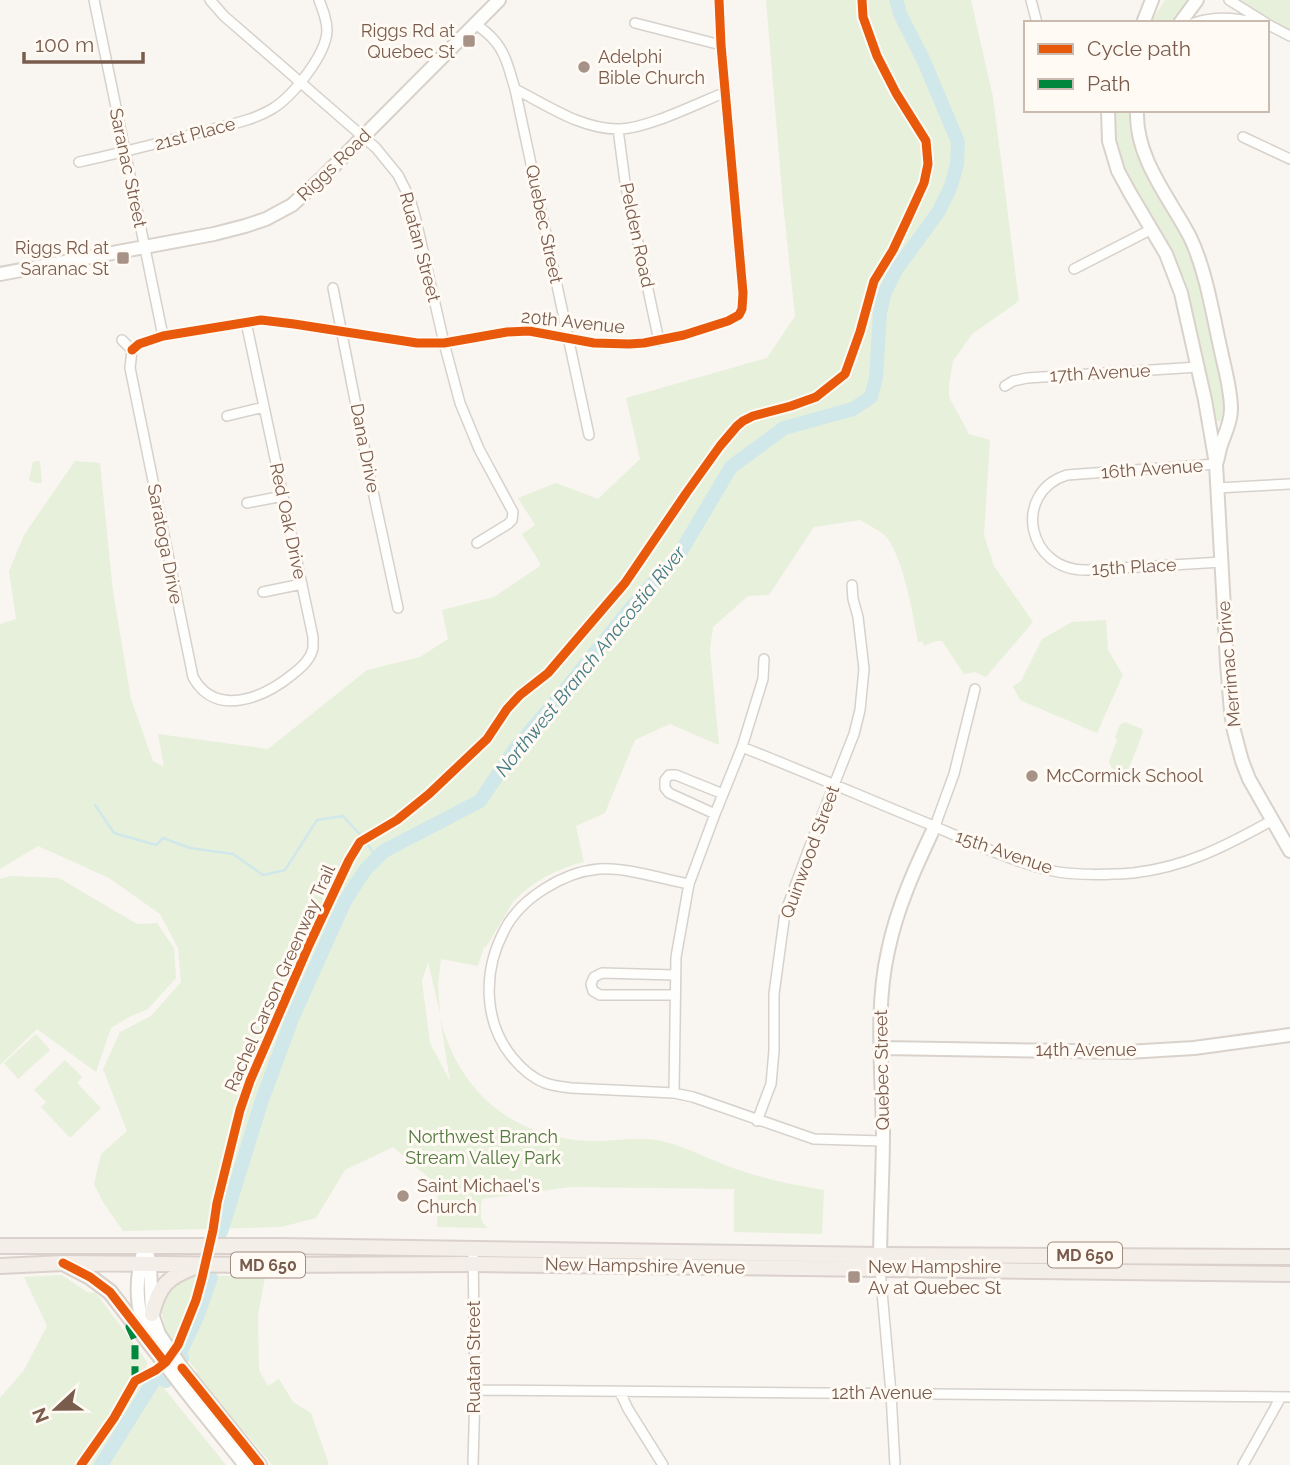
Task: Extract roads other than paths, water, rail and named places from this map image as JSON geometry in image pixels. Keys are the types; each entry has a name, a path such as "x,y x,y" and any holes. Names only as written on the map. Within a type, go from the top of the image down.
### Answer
{"main road":[{"name":"New Hampshire Avenue","path":"0,1245 473,1249 1290,1274"},
{"name":"New Hampshire Avenue","path":"0,1266 63,1263 473,1264 1290,1257"},
{"path":"63,1263 90,1277 110,1292 166,1355"},
{"path":"152,1314 158,1293 172,1277 203,1264"}],"street":[{"name":"Saranac Street","path":"94,0 163,336"},
{"name":"Ruatan Street","path":"210,0 224,16 364,136 387,160 405,186 416,220 454,384 470,429 513,512 512,520 508,524 477,543"},
{"name":"21st Place","path":"79,162 124,153 259,115 278,105 316,60 326,36 326,18 318,0"},
{"name":"Riggs Road","path":"0,274 214,234 274,215 301,198 499,0"},
{"name":"20th Avenue","path":"132,350 139,344 163,336 246,322 270,321 417,343 443,343 521,331 594,342 629,344 659,341 720,325 738,315 742,309 743,293 719,0"},
{"path":"1031,0 1036,21"},
{"path":"1144,21 1152,0"},
{"path":"1144,21 1160,0"},
{"path":"1181,21 1197,0"},
{"path":"1229,0 1261,21"},
{"path":"1203,21 1221,17 1248,21"},
{"path":"635,23 721,45"},
{"name":"Quebec Street","path":"476,24 495,40 500,48 515,89 589,435"},
{"path":"1269,26 1287,35"},
{"path":"515,89 570,118 618,129 659,119 726,92"},
{"name":"Merrimac Drive","path":"1108,112 1109,141 1115,162 1125,185 1166,254 1177,280 1198,367 1216,464 1234,731 1249,779 1290,851"},
{"name":"Merrimac Drive","path":"1137,112 1138,133 1148,163 1190,239 1213,313 1231,394 1230,423 1216,464"},
{"name":"Pelden Road","path":"618,129 625,182 659,341"},
{"path":"1243,137 1290,159"},
{"path":"1074,269 1152,229"},
{"name":"Dana Drive","path":"333,288 398,608"},
{"name":"Red Oak Drive","path":"246,322 313,637 313,647 299,670 259,696"},
{"path":"122,340 132,350"},
{"name":"Saratoga Drive","path":"132,350 130,368 193,677 202,690 219,699 241,701 259,696"},
{"name":"17th Avenue","path":"1004,386 1027,378 1198,367"},
{"path":"227,416 264,407"},
{"path":"1208,418 1215,426 1230,423"},
{"name":"16th Avenue","path":"1088,473 1216,464"},
{"name":"15th Place","path":"1088,473 1059,477 1044,488 1035,505 1033,522 1036,539 1052,561 1079,570 1222,562"},
{"path":"1217,488 1290,484"},
{"path":"247,503 283,496"},
{"path":"263,592 302,584"},
{"name":"Quinwood Street","path":"757,1121 771,1084 774,994 785,913 854,734 860,710 864,669 862,639 852,585"},
{"path":"674,1093 676,957 689,884 742,747 763,680 764,659"},
{"name":"Quebec Street","path":"895,1465 880,1262 883,1141 882,987 893,926 954,774 975,689"},
{"name":"15th Avenue","path":"742,747 980,847 1050,870 1109,874 1150,870 1216,850 1271,821"},
{"path":"715,814 669,793 665,788 665,780 669,775 676,775 723,794"},
{"path":"689,884 615,869 587,871 563,879 540,892 516,914 505,929 492,964 489,1002 499,1037 517,1062 543,1082 557,1086 674,1093 693,1097 814,1139 883,1141"},
{"path":"675,975 602,973 594,977 592,984 593,991 600,995 675,995"},
{"name":"14th Avenue","path":"882,1048 1127,1052 1194,1048 1290,1035"},
{"path":"145,1245 152,1314 166,1355"},
{"name":"Ruatan Street","path":"473,1249 473,1465"},
{"path":"145,1264 138,1288 139,1305 148,1335 166,1355 245,1465"},
{"path":"178,1372 260,1465"},
{"name":"12th Avenue","path":"475,1390 1285,1396"},
{"path":"620,1392 663,1465"},
{"path":"1243,1465 1285,1396"}],"waterway":[{"name":"Northwest Branch Anacostia River","path":"221,1232 262,1100 292,1019 345,901 365,870 384,851 480,801 515,749 680,553 731,467 784,428 853,409 871,397 876,378 880,312 885,292 896,270 939,211 951,186 957,164 958,142 896,0"},
{"path":"95,805 114,833 156,845 163,838 190,848 233,854 263,875 285,870 317,820 343,816 377,858"},
{"name":"Northwest Branch Anacostia River","path":"101,1465 157,1375 166,1381 182,1358 180,1353 211,1278"}],"place":[{"name":"Riggs Rd at Quebec St","path":"469,41"},
{"name":"Adelphi Bible Church","path":"584,67"},
{"name":"Riggs Rd at Saranac St","path":"123,258"},
{"name":"McCormick School","path":"1032,776"},
{"name":"Saint Michael's Church","path":"403,1196"},
{"name":"New Hampshire Av at Quebec St","path":"854,1277"}],"park label":[{"name":"Northwest Branch Stream Valley Park","path":"483,1147"}]}
